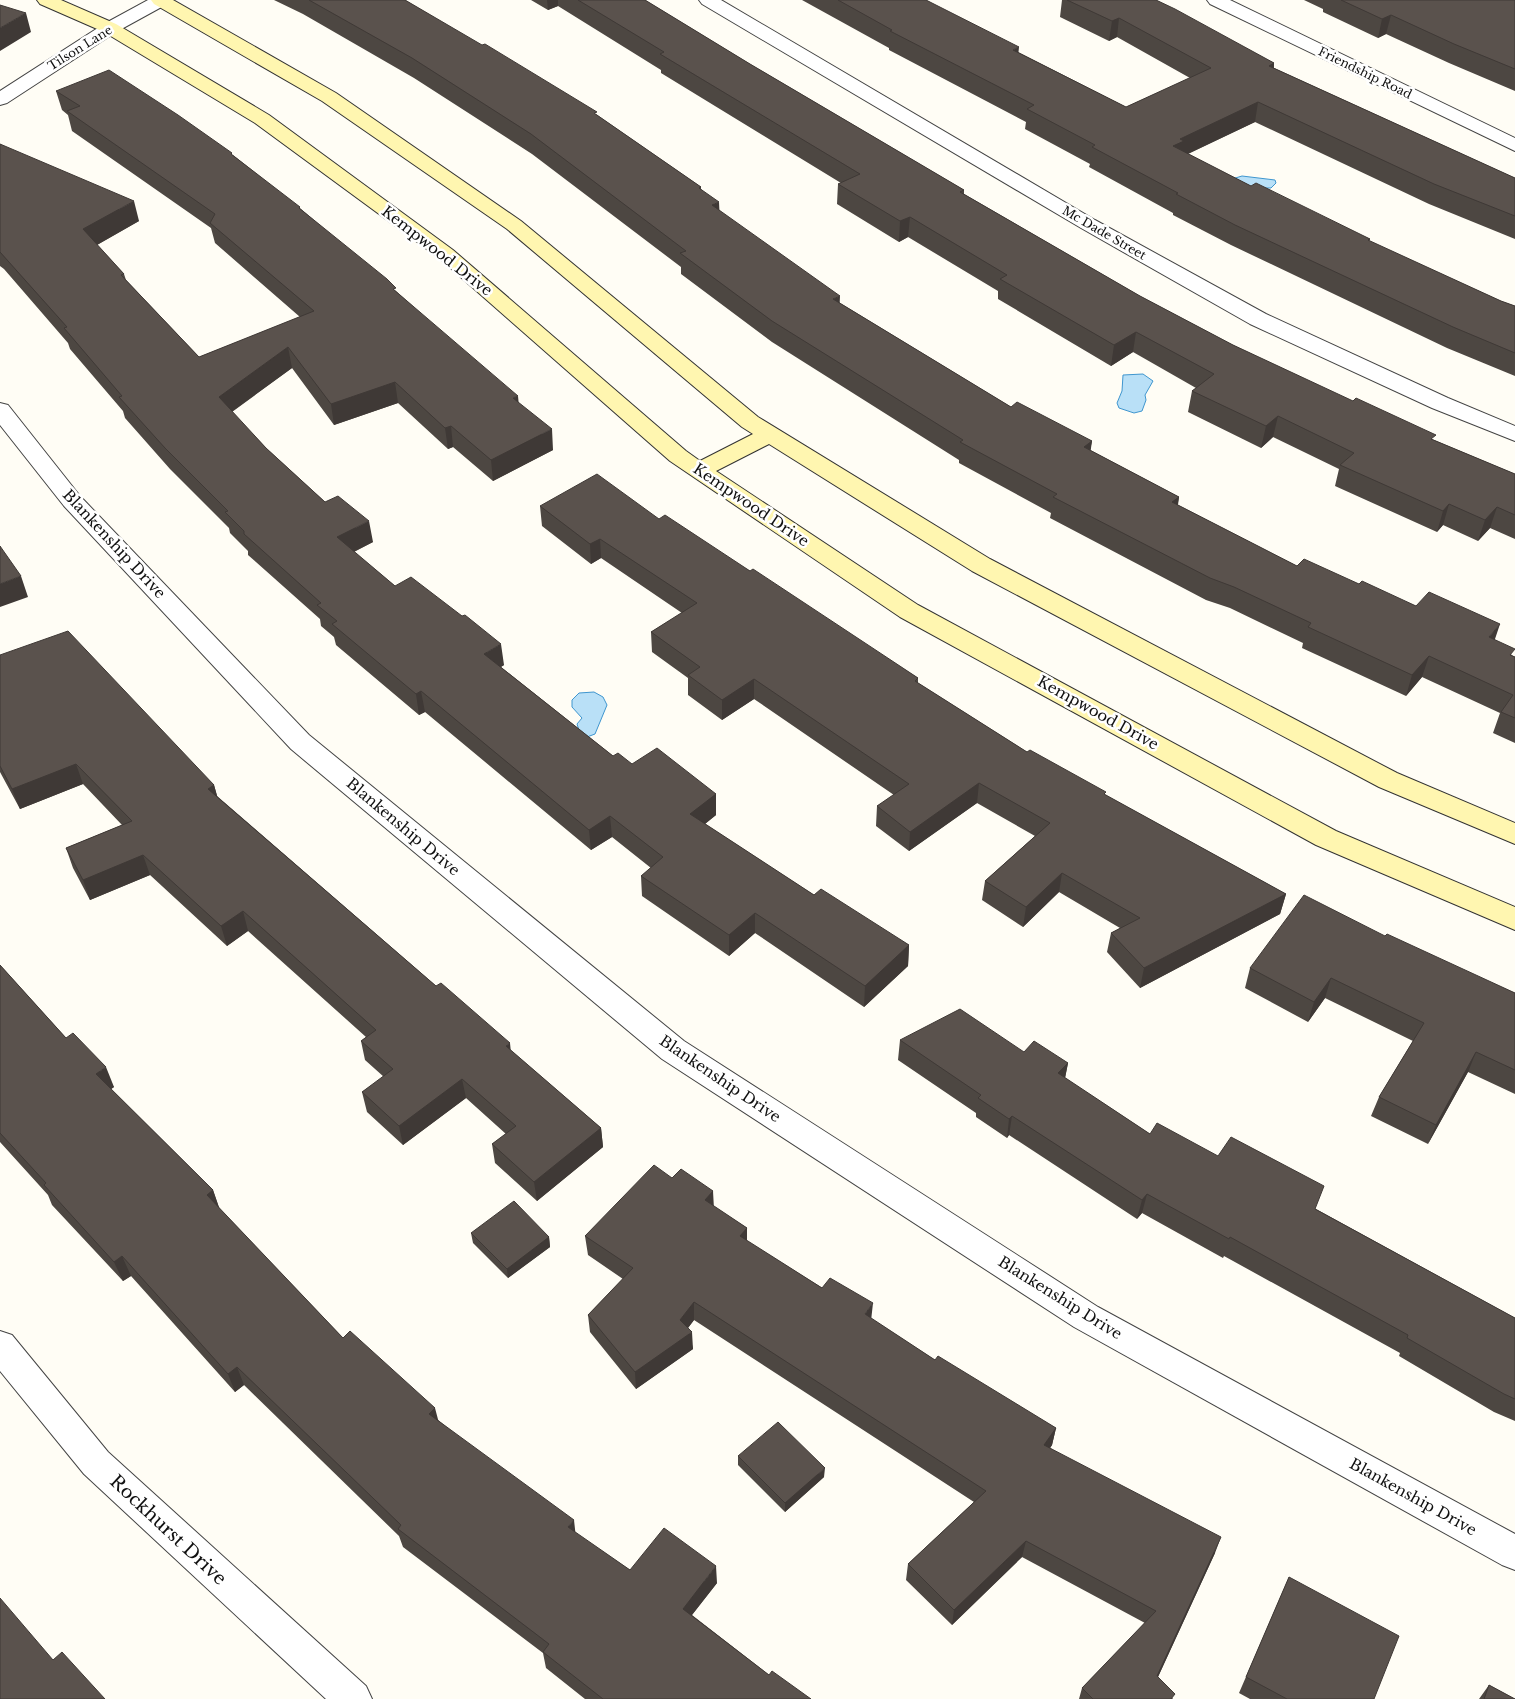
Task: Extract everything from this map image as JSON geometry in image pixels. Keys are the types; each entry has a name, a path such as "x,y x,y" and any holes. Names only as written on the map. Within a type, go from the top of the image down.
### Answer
{"main road":[{"name":"Kempwood Drive","path":"46,0 110,28 262,119 446,254 678,456 909,611 1326,838 1515,919"},
{"path":"160,0 329,97 514,225 750,422 981,566 1388,780 1515,834"},
{"path":"700,470 770,434"}],"street":[{"name":"Tilson Lane","path":"0,99 110,28 160,0"},
{"name":"Mc Dade Street","path":"708,0 1088,224 1258,319 1440,403 1515,434"},
{"name":"Friendship Road","path":"1216,0 1515,145"},
{"name":"Blankenship Drive","path":"0,410 72,502 300,742 673,1050 1086,1317 1515,1553"},
{"name":"Rockhurst Drive","path":"0,1346 96,1463 353,1699"}],"water":[{"path":"1242,176 1275,180 1276,183 1271,188 1260,188 1259,190 1232,179"},
{"path":"1143,374 1153,381 1145,395 1146,400 1142,411 1134,413 1119,408 1117,403 1122,391 1123,375"},
{"path":"594,692 603,697 607,705 595,734 587,737 580,733 577,724 582,718 572,707 572,700 579,693"}],"building":[{"path":"309,0 405,0 482,45 485,44 597,112 594,113 701,187 699,188 719,202 712,205 840,296 833,299 1011,407 1017,402 1092,441 1084,447 1179,497 1172,502 1297,566 1304,559 1359,584 1362,581 1416,606 1429,592 1500,624 1489,637 1515,649 1510,655 1515,657 1515,718 1501,712 1513,695 1429,656 1412,675 1308,627 1311,623 1234,587 1210,578 1053,497 1057,494 960,442 963,440 772,321 680,253 686,251 531,134 412,58"},
{"path":"578,0 645,0 964,190 960,192 1140,296 1233,345 1353,401 1356,398 1436,435 1431,439 1515,474 1515,515 1497,507 1485,520 1449,504 1443,511 1340,465 1354,453 1278,416 1266,426 1192,391 1214,374 1136,332 1114,345 1000,279 1007,275 910,217 900,221 838,184 860,174 660,54 664,52"},
{"path":"838,0 926,0 1019,47 1013,50 1126,107 1211,68 1119,18 1112,21 1067,0 1156,0 1274,63 1269,66 1515,178 1515,216 1434,184 1258,102 1180,139 1184,141 1173,146 1251,186 1256,183 1370,239 1368,240 1515,306 1515,353 1453,327 1235,225 1092,147 1095,145 1027,109 1034,105 890,31 892,30"},
{"path":"1341,0 1515,0 1515,69 1391,15 1382,19"},
{"path":"0,5 26,13 0,28"},
{"path":"109,70 232,153 300,207 387,279 396,288 393,289 518,396 513,398 552,429 491,460 451,426 445,428 395,382 331,404 288,347 219,397 266,448 325,502 338,496 369,521 337,537 395,586 411,577 462,616 465,615 501,644 484,654 613,756 618,753 632,764 657,748 716,794 690,814 814,895 821,889 909,945 865,986 755,913 729,935 641,876 663,857 610,816 589,830 421,691 416,694 332,624 337,621 317,605 321,603 244,534 244,531 225,512 228,511 165,448 119,397 122,396 64,328 67,327 0,252 0,144 134,201 83,229 124,274 121,275 199,357 314,311 210,223 215,214 67,111 80,106 56,91"},
{"path":"597,474 659,519 665,515 750,571 753,569 918,678 915,681 1027,752 1030,750 1106,792 1104,794 1286,894 1144,968 1111,933 1140,918 1062,873 1026,907 985,881 1050,823 979,783 910,832 877,806 909,784 754,679 722,700 688,675 700,667 651,632 697,603 600,539 590,544 540,506"},
{"path":"0,546 21,576 0,584"},
{"path":"68,631 214,785 208,789 436,986 441,983 510,1043 506,1046 601,1128 534,1182 492,1144 516,1126 462,1079 399,1126 362,1092 393,1069 361,1041 376,1030 243,911 221,926 143,855 83,880 66,848 132,821 76,764 12,789 0,766 0,655"},
{"path":"1304,895 1385,936 1387,934 1515,993 1515,1070 1476,1052 1436,1125 1379,1097 1424,1023 1331,978 1314,1002 1250,968"},
{"path":"0,965 66,1038 73,1033 106,1067 96,1074 213,1190 207,1195 343,1338 350,1331 435,1408 429,1414 574,1520 568,1527 630,1570 664,1528 716,1566 683,1609 769,1675 772,1671 811,1699 603,1699 543,1652 549,1644 398,1529 401,1525 237,1367 228,1374 122,1256 114,1262 0,1133"},
{"path":"960,1009 1024,1052 1034,1041 1068,1063 1058,1073 1150,1134 1157,1123 1218,1156 1231,1137 1324,1186 1315,1209 1515,1318 1515,1399 1407,1338 1408,1335 1230,1237 1229,1239 1147,1194 1142,1200 1012,1116 1009,1119 978,1098 981,1095 900,1040"},
{"path":"654,1165 672,1178 681,1169 713,1191 705,1200 747,1228 740,1236 822,1288 830,1278 873,1303 865,1314 935,1360 938,1356 1056,1428 1044,1445 1221,1537 1157,1676 1175,1694 1171,1699 1093,1699 1082,1688 1156,1611 1026,1541 954,1610 908,1564 986,1491 694,1302 680,1320 692,1332 635,1372 588,1315 633,1268 585,1236"},
{"path":"514,1201 549,1237 507,1269 471,1233"},
{"path":"778,1422 825,1468 785,1503 738,1456"},
{"path":"1289,1577 1399,1636 1374,1699 1287,1699 1246,1677"},
{"path":"0,1598 53,1660 62,1652 105,1699 0,1699"},
{"path":"1489,1685 1515,1699 1484,1699"}]}
